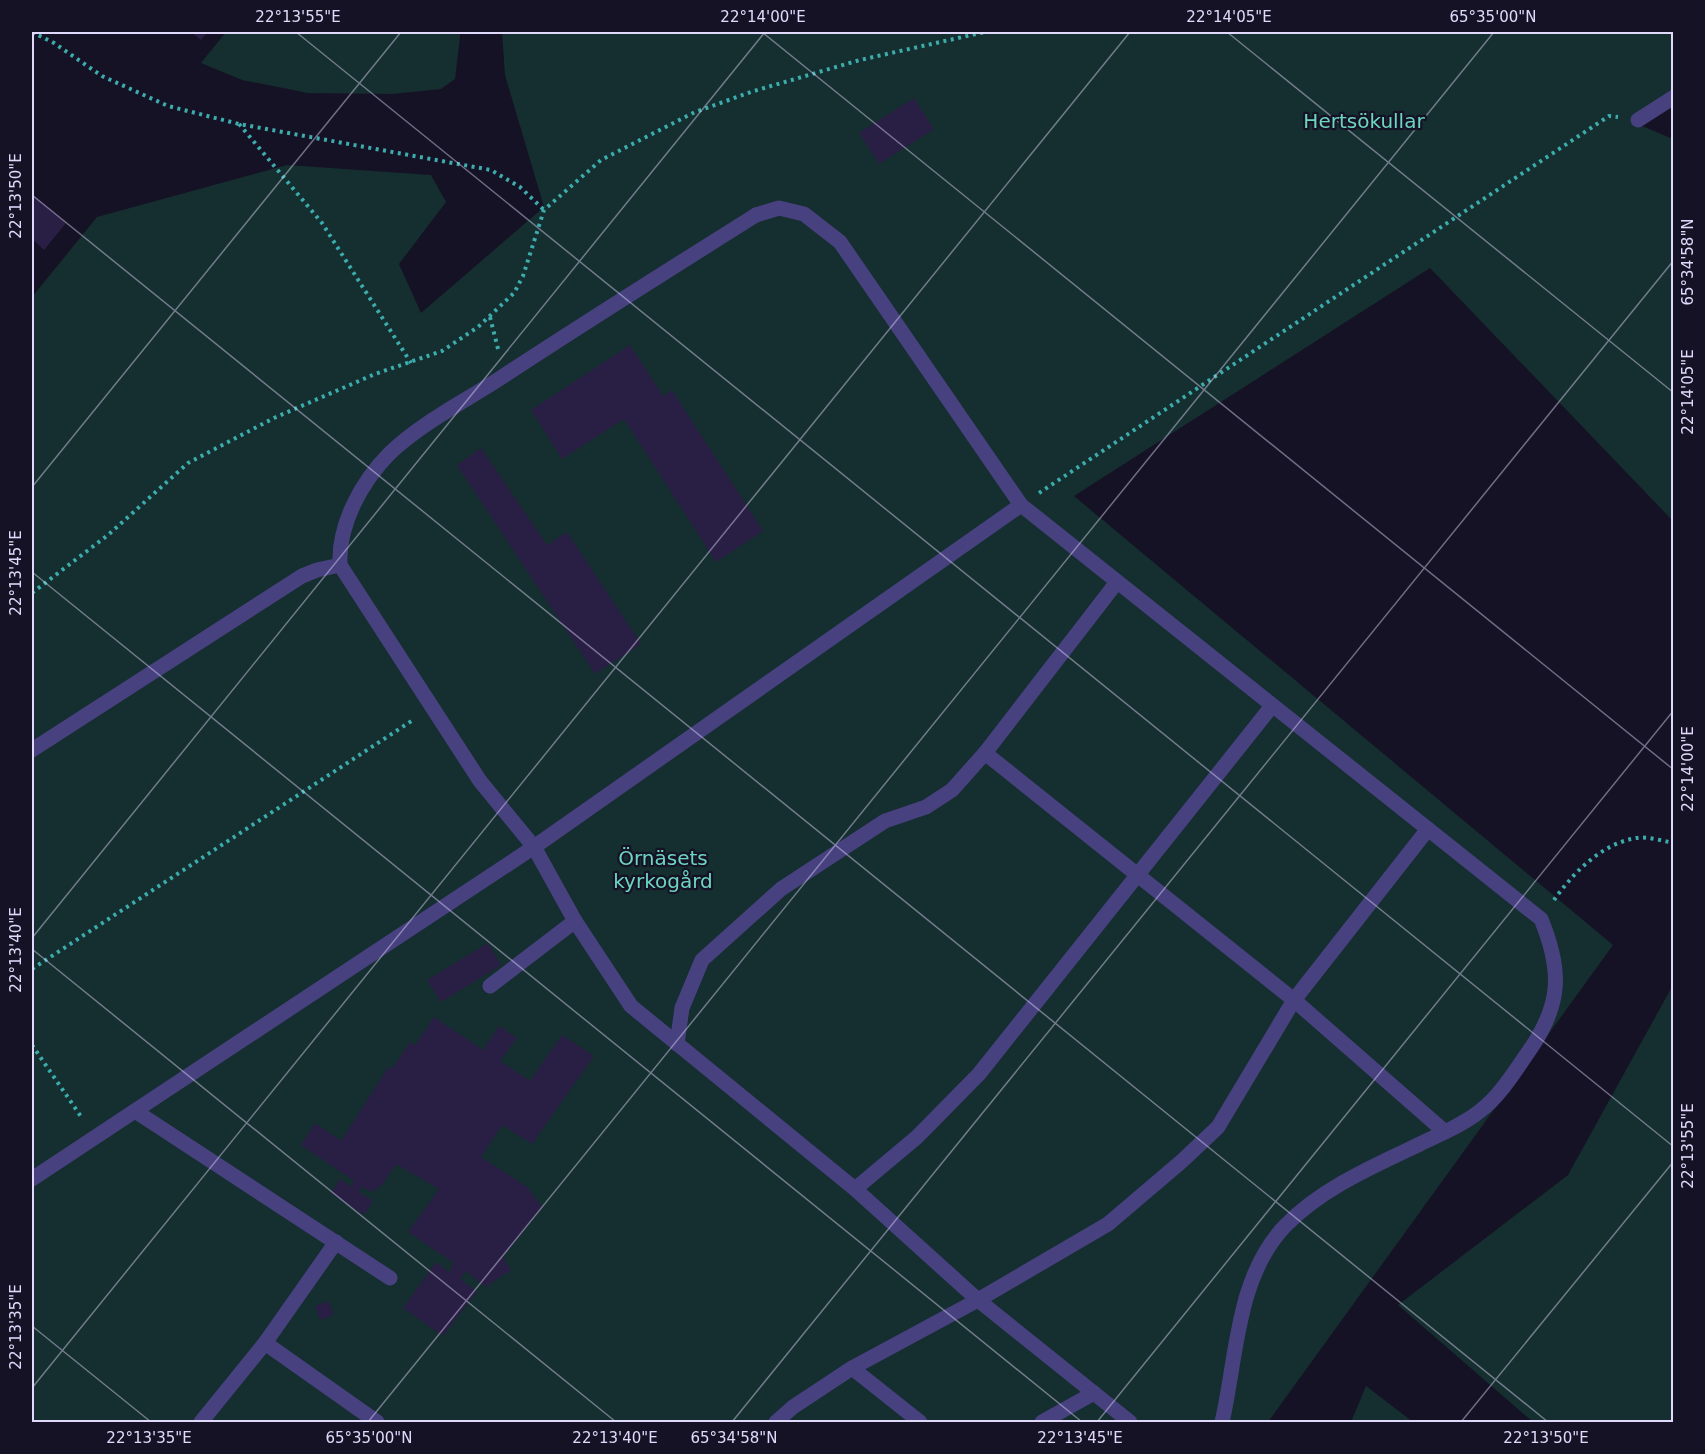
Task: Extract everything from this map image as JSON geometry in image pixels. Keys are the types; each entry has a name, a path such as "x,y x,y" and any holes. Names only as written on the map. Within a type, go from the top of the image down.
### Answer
{"street":[{"path":"1638,120 1674,97"},
{"path":"1130,1422 978,1300 855,1189 631,1006 575,921 534,847 480,781 340,565 341,540 351,511 367,481 391,452 514,369 756,215 780,208 804,214 840,242 1021,505 1541,919 1553,949 1556,982 1552,1008 1536,1040 1510,1078 1481,1110 1445,1132 1322,1195 1285,1226 1266,1251 1249,1292 1238,1329 1222,1422"},
{"path":"32,1179 534,847 1021,505"},
{"path":"32,750 302,576 340,565"},
{"path":"677,1044 682,1008 702,960 728,934 781,889 885,821 926,807 952,790 985,753 1117,582"},
{"path":"855,1189 917,1137 956,1099 1138,876 1272,706"},
{"path":"985,753 1294,1000 1445,1132"},
{"path":"776,1422 793,1407 852,1368 978,1300 1108,1224 1182,1161 1218,1127 1294,1000 1428,830"},
{"path":"490,986 575,921"},
{"path":"135,1111 390,1278"},
{"path":"201,1422 265,1343 336,1242"},
{"path":"265,1343 377,1422"},
{"path":"852,1368 920,1422"},
{"path":"1041,1422 1095,1393"}],"path":[{"path":"32,32 54,43 102,76 149,100 239,124 268,127 491,170 520,187 544,210"},
{"path":"32,593 108,535 188,463 274,418 375,374 442,351 490,317 514,293 523,276 544,210 601,160 695,112 807,74 985,32"},
{"path":"1021,505 1609,116 1638,120"},
{"path":"239,124 322,223 411,363"},
{"path":"490,317 495,344 514,369"},
{"path":"32,969 433,708"},
{"path":"1541,919 1567,882 1582,866 1605,850 1636,838 1674,843"},
{"path":"32,1045 95,1137"}],"green space":[{"path":"226,32 460,32 460,37 455,79 441,89 392,94 308,93 242,80 201,63"},
{"name":"Örnäsets kyrkogård","path":"502,32 1673,32 1673,104 1642,126 1673,139 1673,521 1430,268 1074,496 1613,945 1268,1422 32,1422 32,297 97,217 287,165 431,175 446,202 399,264 421,313 544,207 505,75"},
{"path":"1673,985 1673,1422 1533,1422 1398,1305 1568,1175"},
{"path":"1366,1386 1413,1422 1351,1422"}],"building":[{"path":"191,32 208,32 201,40"},
{"path":"914,98 934,129 879,164 859,133"},
{"path":"32,194 66,223 44,250 32,239"},
{"path":"630,345 663,396 672,390 763,531 716,562 624,419 562,459 531,410"},
{"path":"481,448 547,545 567,532 641,644 595,674 457,465"},
{"path":"488,943 501,965 441,1002 427,980"},
{"path":"434,1017 483,1050 499,1026 517,1038 500,1061 530,1081 562,1035 594,1056 532,1144 502,1125 481,1157 527,1187 542,1207 503,1257 511,1270 485,1287 466,1271 460,1279 477,1291 443,1336 403,1308 436,1262 449,1272 454,1263 408,1232 439,1189 396,1164 382,1185 371,1192 362,1187 359,1192 373,1201 364,1215 331,1193 340,1179 351,1186 354,1181 301,1145 315,1123 341,1141 389,1066 392,1069 410,1042 415,1045"},
{"path":"329,1301 334,1315 320,1320 315,1306"}],"park label":[{"name":"Hertsökullar","path":"1364,121"}]}
